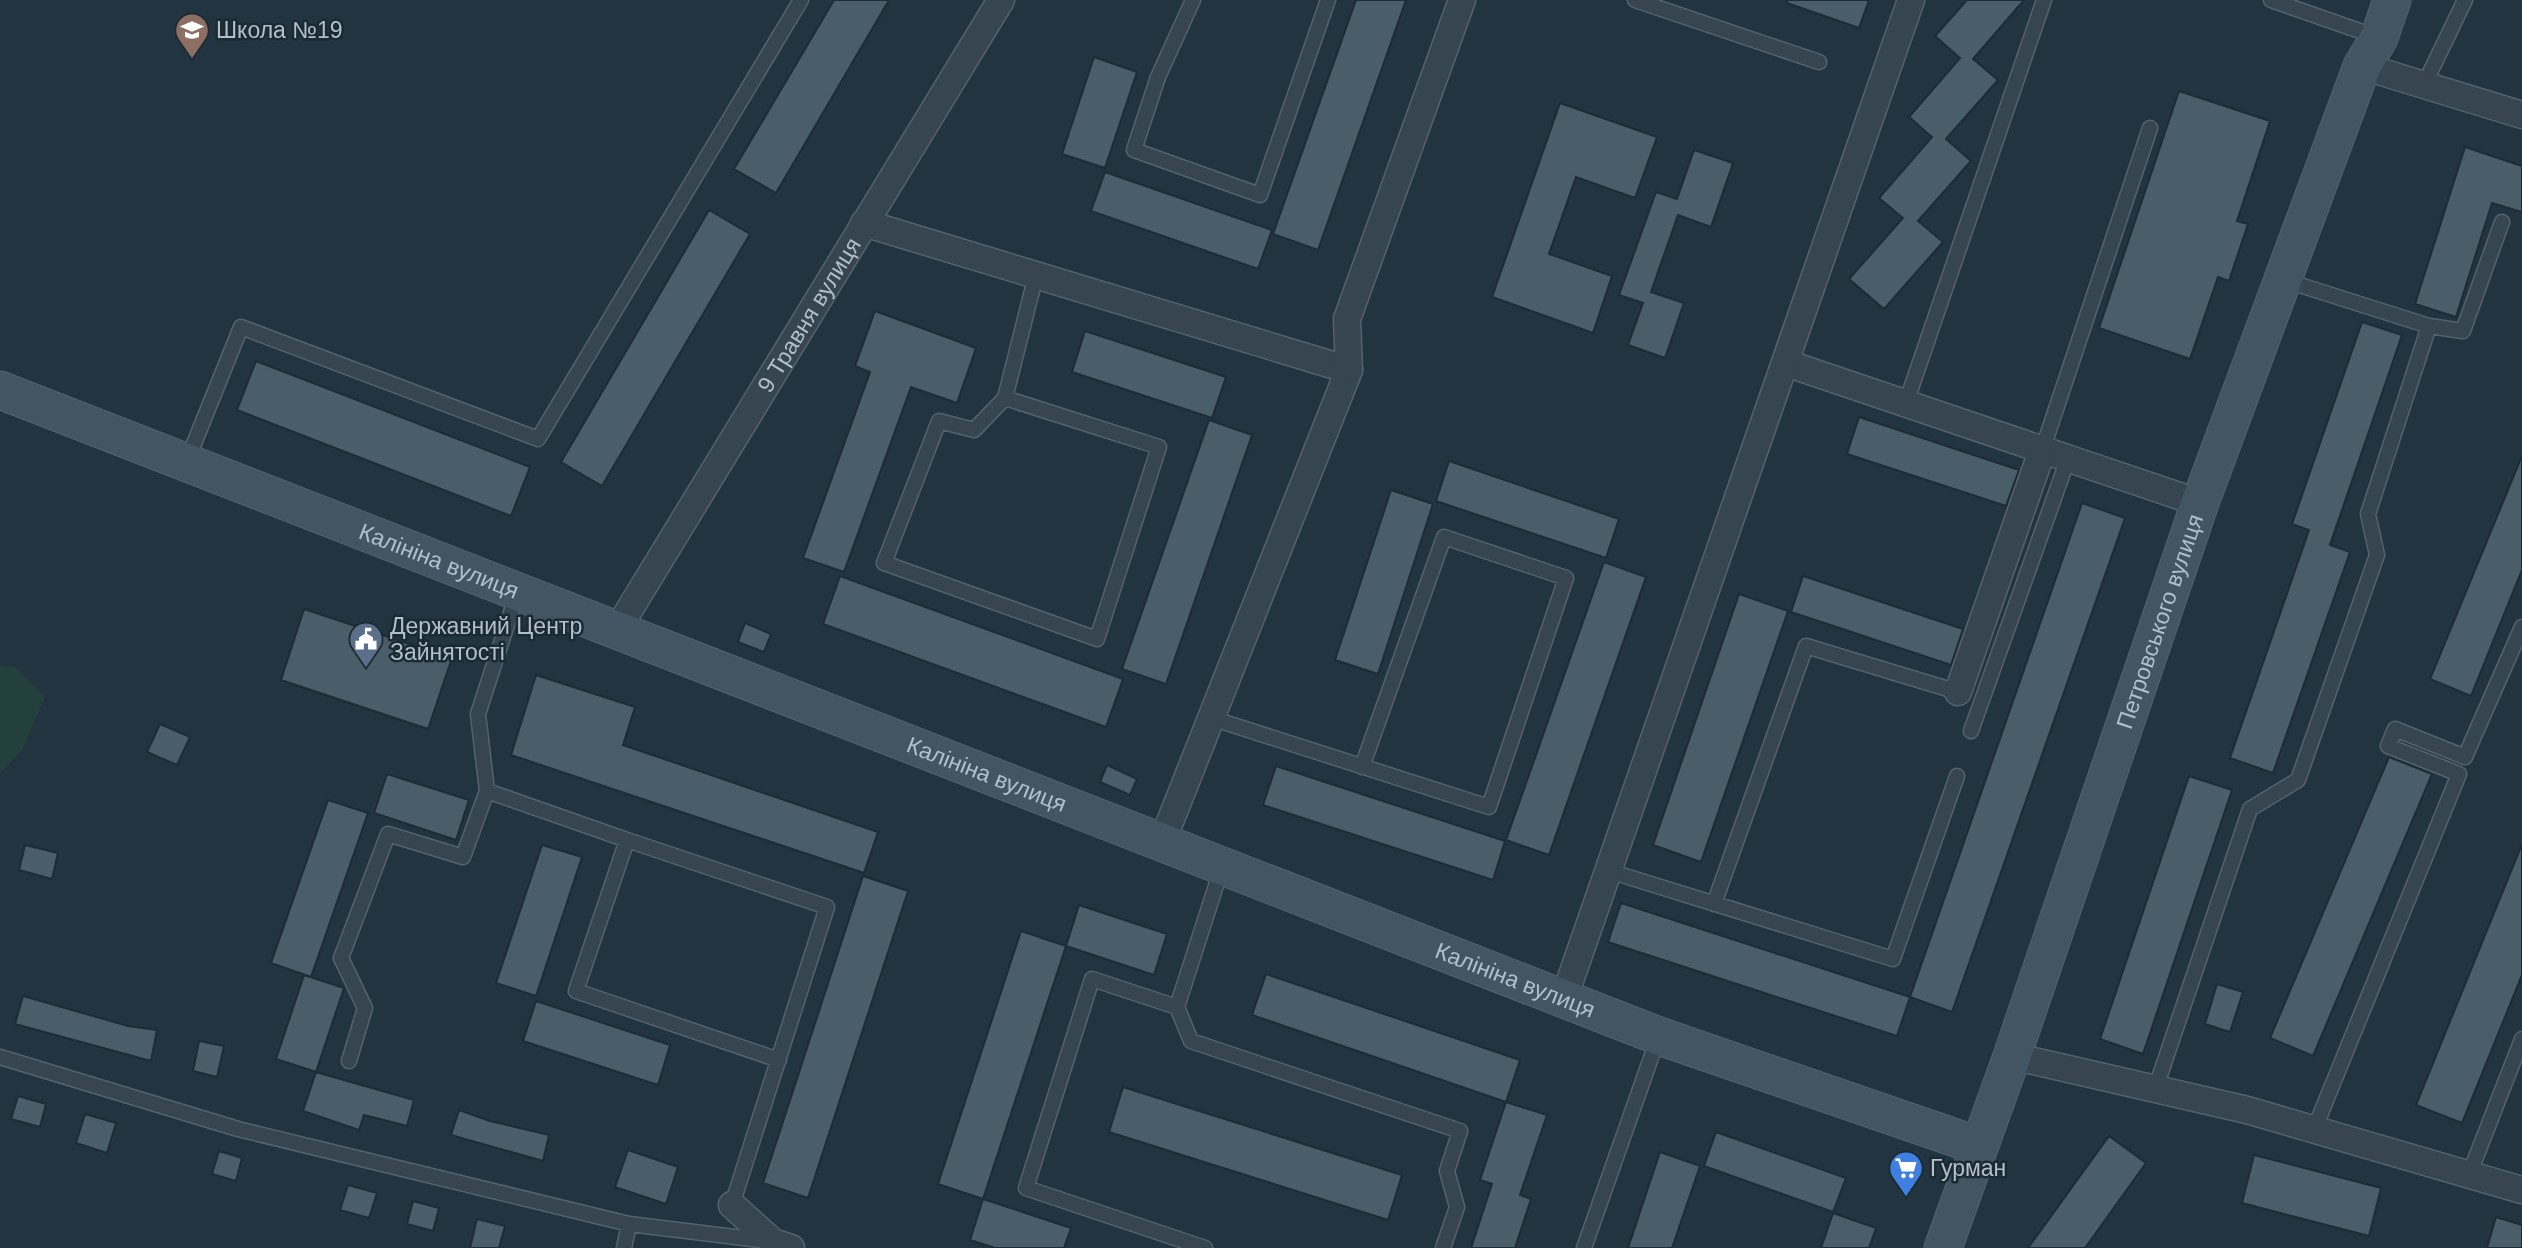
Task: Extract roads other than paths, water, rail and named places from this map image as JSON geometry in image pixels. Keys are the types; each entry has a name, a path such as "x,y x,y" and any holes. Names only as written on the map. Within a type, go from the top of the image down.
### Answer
{"street":[{"name":"9 Травня вулиця","path":"617,630 1001,0"},
{"path":"1163,842 1349,370 1347,319 1462,0"},
{"path":"1564,998 1910,0"},
{"name":"Петровського вулиця","path":"1943,1248 2012,1056 2200,503 2392,0"},
{"path":"2370,52 2424,85 2522,115"},
{"path":"864,223 1349,370"},
{"path":"1786,363 2069,456 2200,503"},
{"name":"Калініна вулиця","path":"0,390 1659,1036 1979,1146"},
{"path":"1958,692 2043,448"},
{"path":"2012,1056 2248,1111 2522,1190"},
{"path":"732,1205 782,1245"}],"lane":[{"path":"187,463 241,327 538,439 801,0"},
{"path":"1193,0 1158,77 1134,150 1260,195 1328,0"},
{"path":"1635,0 1819,62"},
{"path":"1906,402 2044,0"},
{"path":"2272,0 2370,52"},
{"path":"2424,85 2465,0"},
{"path":"2043,448 2150,128"},
{"path":"2284,280 2429,326 2463,331 2502,222"},
{"path":"1005,398 1159,447 1097,639 884,563 939,421 974,430 1005,398 1037,275"},
{"path":"2155,1090 2250,808 2298,780 2377,555 2368,514 2429,326"},
{"path":"1972,731 2069,456"},
{"path":"1211,718 1362,767 1489,807 1566,578 1444,537 1362,767"},
{"path":"349,1062 365,1008 341,958 388,834 463,857 486,791 478,714 518,591"},
{"path":"2314,1130 2459,775 2388,746 2395,729 2465,757 2522,627"},
{"path":"1714,904 1806,646 1958,692"},
{"path":"1609,871 1893,959 1957,776"},
{"path":"486,791 827,907 732,1205"},
{"path":"627,840 576,991 779,1060"},
{"path":"1222,865 1177,1007 1191,1041 1460,1131 1447,1171 1457,1207 1443,1248"},
{"path":"1177,1007 1092,979 1026,1188 1205,1248"},
{"path":"1584,1248 1659,1036"},
{"path":"2469,1175 2522,1039"},
{"path":"0,1057 238,1129 629,1224 782,1245"},
{"path":"624,1248 629,1224"}],"place":[{"name":"Школа №19","path":"192,60"},
{"name":"Державний Центр Зайнятості","path":"366,669"},
{"name":"Гурман","path":"1906,1198"}]}
